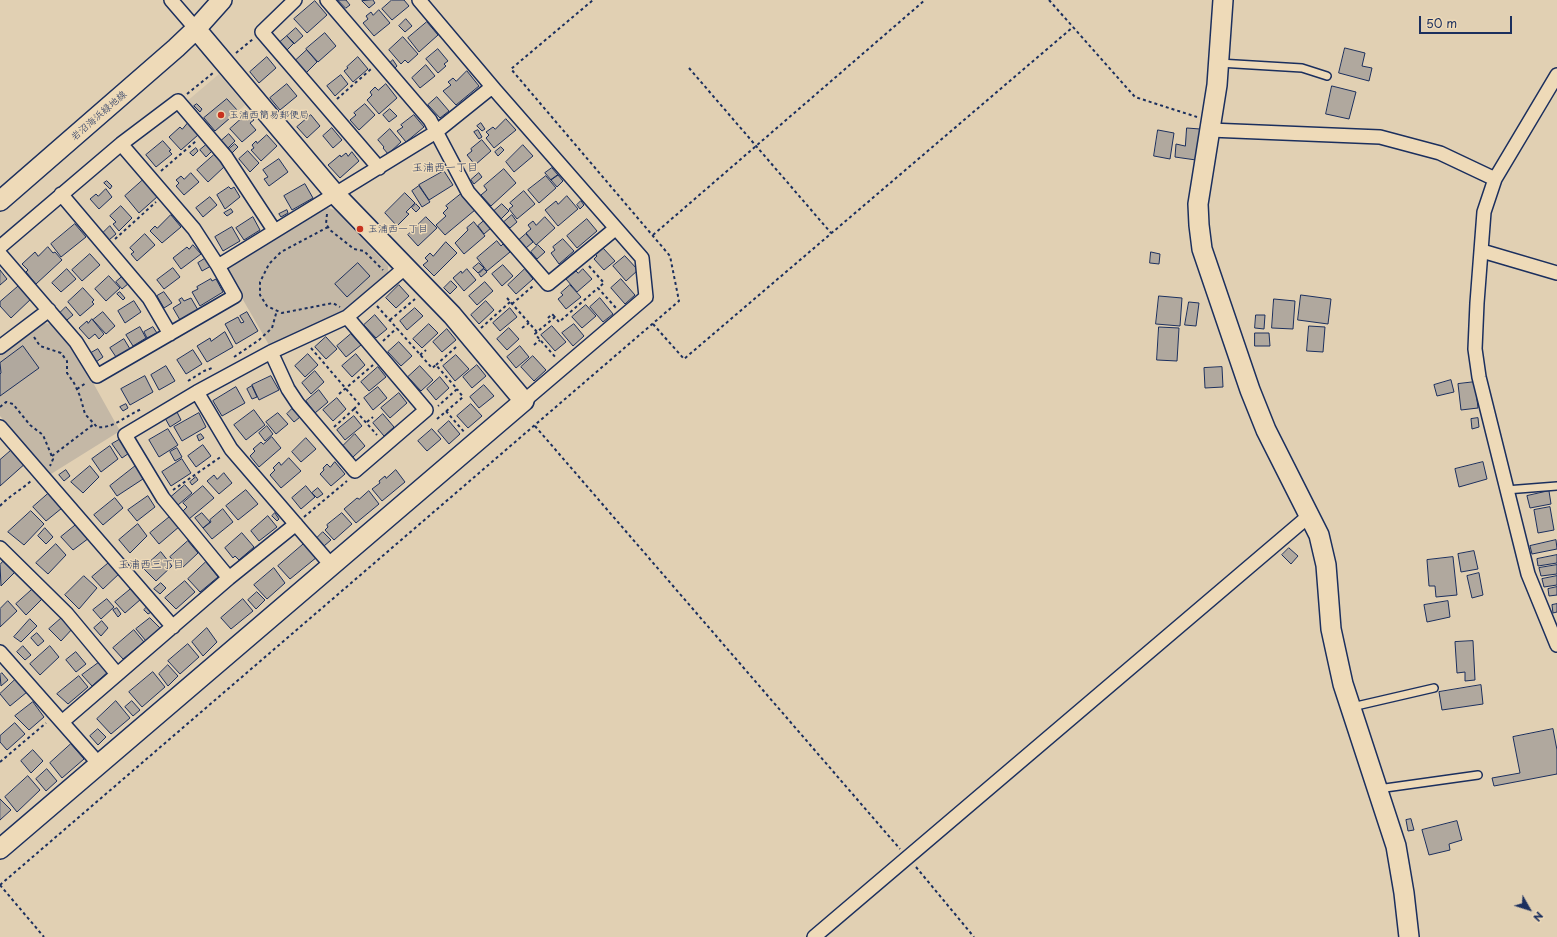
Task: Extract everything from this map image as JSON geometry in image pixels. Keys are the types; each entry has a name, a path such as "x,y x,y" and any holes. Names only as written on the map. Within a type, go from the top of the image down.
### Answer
{"street":[{"path":"170,0 196,29 332,201 406,267 452,315 524,400"},
{"name":"岩沼海浜緑地線","path":"196,29 222,0"},
{"name":"岩沼海浜緑地線","path":"0,201 196,29 238,0"},
{"path":"295,0 262,32 378,168"},
{"path":"327,0 430,120 468,192 548,284 615,229"},
{"path":"0,849 646,297 642,258 492,87 419,0"},
{"path":"1223,0 1218,63 1198,204 1202,249 1250,390 1266,430 1319,535 1325,559 1331,629 1336,660 1350,708 1396,846 1409,937"},
{"path":"1557,75 1495,179 1484,212 1475,349 1479,377 1528,574 1554,631 1557,645"},
{"path":"218,266 274,230 332,201 378,168 436,132 492,87"},
{"path":"0,247 121,144 178,101 234,168 274,230"},
{"path":"1210,126 1380,137 1440,153 1495,179"},
{"path":"0,254 76,342 97,376 235,296 194,229 121,144"},
{"path":"61,194 149,298 170,334"},
{"path":"1482,251 1557,273"},
{"path":"229,578 162,498 125,435 196,392 271,352 348,317 406,267"},
{"path":"0,346 49,310"},
{"path":"271,352 288,389 295,399 355,471 426,410 348,317"},
{"path":"196,392 231,449 331,565"},
{"path":"0,427 173,627"},
{"path":"814,937 1310,515"},
{"path":"59,718 117,674 229,578 296,524"},
{"path":"0,548 67,614 117,674"},
{"path":"0,652 99,764"}],"lane":[{"path":"1218,63 1302,68 1327,76"},
{"path":"1506,490 1557,486"},
{"path":"1350,708 1434,688"},
{"path":"1378,790 1478,775"}],"path":[{"path":"44,937 0,885 680,302 670,256 511,69 593,0"},
{"path":"653,235 925,0"},
{"path":"1050,0 1134,97 1210,126"},
{"path":"653,324 684,359 1073,27"},
{"path":"231,57 262,32"},
{"path":"326,108 380,62"},
{"path":"689,68 831,233"},
{"path":"178,101 217,69"},
{"path":"151,180 205,133"},
{"path":"106,247 164,195"},
{"path":"332,201 326,224 330,230 354,249 364,251 386,273"},
{"path":"328,227 281,252 269,264 260,282 260,294 268,306 282,313 333,303 339,306 348,317"},
{"path":"548,318 552,314 559,322 604,283 581,257"},
{"path":"477,331 543,278"},
{"path":"598,288 623,316"},
{"path":"390,320 420,295"},
{"path":"370,298 432,368 457,346"},
{"path":"507,298 537,332 535,334 564,367"},
{"path":"232,358 259,340 272,328 277,310"},
{"path":"537,332 555,317"},
{"path":"522,328 528,323"},
{"path":"27,326 40,346 61,354 67,361 67,373 80,396 85,414 97,427 106,428 122,420 133,412 147,407"},
{"path":"339,394 346,389 378,353 397,328"},
{"path":"302,338 359,404 325,435"},
{"path":"534,345 540,340"},
{"path":"420,355 426,350"},
{"path":"436,365 463,397 437,419"},
{"path":"185,383 204,371 216,367"},
{"path":"426,410 434,410 457,389"},
{"path":"354,409 386,445"},
{"path":"446,411 467,435"},
{"path":"366,424 373,417"},
{"path":"52,456 94,424"},
{"path":"535,426 907,857 974,937"},
{"path":"162,498 231,449"},
{"path":"296,524 352,476 355,471"},
{"path":"0,506 6,500"},
{"path":"0,762 59,718"}],"shaded area":[{"path":"219,74 245,105 213,134 186,102"},
{"path":"325,207 335,210 388,266 388,276 342,315 269,345 227,272 229,264"},
{"path":"43,323 52,324 77,354 120,431 51,474 0,416 0,354"}],"building":[{"path":"338,0 346,0 350,5 346,8"},
{"path":"373,0 375,3 369,8 362,1"},
{"path":"392,0 404,0 409,6 392,20 382,9"},
{"path":"315,1 327,15 307,33 294,19"},
{"path":"379,10 390,23 374,36 363,23 368,19 366,16 371,12 373,15"},
{"path":"406,19 412,26 405,32 399,26"},
{"path":"427,22 438,35 419,52 408,38"},
{"path":"296,28 303,36 294,44 287,36"},
{"path":"325,33 336,46 318,62 306,49"},
{"path":"287,36 294,43 287,50 280,42"},
{"path":"403,37 418,54 408,63 405,60 401,64 389,50"},
{"path":"1345,48 1365,53 1362,66 1372,68 1369,81 1339,73"},
{"path":"438,49 448,61 444,64 446,66 438,73 426,59"},
{"path":"307,50 317,62 306,73 295,61"},
{"path":"267,57 276,68 259,83 250,72"},
{"path":"358,57 368,69 353,82 344,71"},
{"path":"393,60 397,66 395,68 390,63"},
{"path":"426,65 435,76 420,88 412,78"},
{"path":"467,71 479,86 456,105 443,91 451,85 448,82 453,78 456,81"},
{"path":"341,75 348,84 335,96 327,86"},
{"path":"287,84 297,96 280,110 270,98"},
{"path":"386,84 397,98 379,114 367,100 372,95 370,92 375,87 378,90"},
{"path":"1332,86 1356,92 1349,119 1326,114"},
{"path":"437,97 449,111 440,118 428,105"},
{"name":"玉浦西簡易郵便局","path":"227,99 238,111 215,131 204,118"},
{"path":"197,104 202,109 200,112 194,106"},
{"path":"365,104 375,115 359,130 350,120 356,115 354,113"},
{"path":"390,109 397,116 389,122 383,115"},
{"path":"248,113 254,120 250,123 256,130 242,142 230,129"},
{"path":"311,115 320,126 307,138 297,127"},
{"path":"414,115 424,127 406,142 397,131 403,127 401,125"},
{"path":"506,119 516,130 494,148 486,138 489,135 486,132 493,127 495,129"},
{"path":"188,123 198,135 181,150 169,137 180,127 182,129"},
{"path":"481,123 485,129 482,131 477,126"},
{"path":"332,128 342,140 333,148 323,136"},
{"path":"1187,128 1200,129 1196,160 1175,157 1176,144 1185,146"},
{"path":"390,129 401,142 388,154 378,140"},
{"path":"478,130 482,137 479,139 474,132"},
{"path":"1158,130 1174,133 1170,159 1154,156"},
{"path":"229,134 235,141 227,149 221,141"},
{"path":"267,135 277,146 261,161 251,150 254,148 252,145"},
{"path":"482,140 491,151 475,165 467,155 472,151 471,149"},
{"path":"163,141 171,150 169,151 172,154 156,167 146,155"},
{"path":"235,144 238,147 231,154 228,150"},
{"path":"206,145 212,151 206,157 200,150"},
{"path":"523,145 533,156 514,172 506,162"},
{"path":"501,147 504,150 498,156 495,152"},
{"path":"196,148 198,151 193,156 190,153"},
{"path":"248,151 259,163 250,172 239,159"},
{"path":"352,152 359,161 340,178 328,165 340,155 341,157 346,153 348,156"},
{"path":"214,155 225,166 208,182 197,170"},
{"path":"279,159 288,172 269,186 264,179 268,177 263,170"},
{"path":"552,168 558,175 551,180 545,173"},
{"path":"504,169 516,183 491,206 481,195 487,190 484,186"},
{"path":"444,171 453,185 429,200 419,185"},
{"path":"191,173 199,182 184,195 176,186 179,183 176,180 181,176 184,179"},
{"path":"479,173 482,177 474,184 471,180"},
{"path":"558,175 563,181 557,187 551,180"},
{"path":"546,176 556,188 539,203 528,190"},
{"path":"143,180 158,196 139,213 125,196"},
{"path":"107,181 112,186 110,189 104,183"},
{"path":"305,184 313,198 292,210 284,196"},
{"path":"419,186 430,202 422,207 412,191"},
{"path":"229,187 231,189 234,187 240,197 225,209 217,195"},
{"path":"106,189 112,197 99,209 90,199 96,194 98,196"},
{"path":"524,191 535,204 517,219 509,209 513,206 510,203"},
{"path":"405,193 415,203 406,212 409,214 397,226 385,213"},
{"path":"461,194 475,210 445,235 436,225 446,216 443,213 448,208 446,206"},
{"path":"567,196 578,209 558,226 545,210 556,201 558,204"},
{"path":"210,197 217,205 203,217 196,208"},
{"path":"581,201 584,205 580,209 577,205"},
{"path":"416,204 420,208 416,212 412,208"},
{"path":"502,204 509,211 501,219 494,211"},
{"path":"121,206 132,218 119,231 113,224 116,222 110,216"},
{"path":"231,209 233,212 227,216 224,213"},
{"path":"287,210 288,213 281,217 279,214"},
{"path":"171,215 181,227 162,243 150,231 155,226 157,228"},
{"path":"512,215 517,222 510,228 504,222"},
{"path":"253,217 260,230 244,240 236,228"},
{"path":"426,217 437,228 418,246 408,235"},
{"path":"545,217 555,228 536,245 526,233 531,229 528,225 533,221 536,225"},
{"path":"587,219 597,231 577,248 567,236"},
{"path":"485,220 491,228 484,234 478,226"},
{"path":"474,222 485,236 464,254 455,243"},
{"path":"75,224 86,237 61,257 51,244"},
{"path":"110,226 116,234 109,240 103,233"},
{"path":"232,227 240,241 223,251 215,237"},
{"path":"145,234 155,245 137,261 131,254 134,252 130,248"},
{"path":"526,234 533,242 526,248 519,240"},
{"path":"563,239 574,251 559,264 551,253 555,250 553,247"},
{"path":"497,241 501,246 503,244 510,252 487,271 477,258"},
{"path":"446,242 457,253 434,276 423,265 428,261 425,258 430,253 433,256"},
{"path":"193,245 201,254 181,269 173,258 187,247 189,249"},
{"path":"538,245 545,252 537,259 531,252"},
{"path":"48,247 62,260 36,284 26,272 28,270 22,264 35,252 38,256"},
{"path":"603,248 615,261 604,270 594,259"},
{"path":"1151,252 1160,254 1159,264 1150,263"},
{"path":"90,254 100,265 82,281 72,270"},
{"path":"625,256 638,270 626,281 613,266"},
{"path":"206,258 211,266 202,271 198,263"},
{"path":"358,263 370,276 347,297 335,284"},
{"path":"479,263 484,268 478,273 473,268"},
{"path":"503,265 513,276 502,286 492,274"},
{"path":"173,268 180,277 164,289 157,280"},
{"path":"67,269 76,279 61,292 52,283"},
{"path":"467,269 476,280 464,291 453,278 461,271 462,273"},
{"path":"484,269 487,272 481,277 479,274"},
{"path":"525,269 533,279 516,294 508,285"},
{"path":"583,269 592,279 577,292 566,279 576,271 578,273"},
{"path":"0,270 7,279 0,285"},
{"path":"109,276 120,288 106,301 95,289"},
{"path":"123,276 129,283 122,289 116,282"},
{"path":"211,279 212,281 216,279 223,292 200,306 192,292 198,289 197,287"},
{"path":"621,279 635,295 625,304 611,288"},
{"path":"451,281 457,287 450,294 444,288"},
{"path":"485,282 493,291 477,305 469,296"},
{"path":"21,284 33,297 11,318 0,306 0,302"},
{"path":"399,285 409,296 396,308 386,298"},
{"path":"570,285 581,297 566,309 558,299 563,295 561,293"},
{"path":"83,288 94,300 92,302 94,304 80,316 68,302"},
{"path":"120,292 125,298 123,300 117,294"},
{"path":"164,292 172,303 164,308 157,296"},
{"path":"1301,295 1331,299 1328,324 1298,320"},
{"path":"1159,296 1182,298 1180,326 1156,324"},
{"path":"182,298 184,301 191,298 198,310 180,320 173,308 181,303 179,300"},
{"path":"600,298 613,314 603,322 590,307"},
{"path":"1274,299 1295,301 1293,329 1272,328"},
{"path":"134,301 141,312 125,323 118,311"},
{"path":"486,301 494,310 479,324 471,315"},
{"path":"1189,302 1199,303 1196,326 1185,325"},
{"path":"586,305 596,316 582,328 572,317"},
{"path":"66,307 73,315 67,320 60,313"},
{"path":"415,308 423,316 407,330 400,321"},
{"path":"510,308 517,317 500,331 493,323"},
{"path":"103,312 115,326 106,334 93,320"},
{"path":"247,312 258,331 236,344 225,324 238,317 241,323 244,322 240,316"},
{"path":"375,315 387,329 376,338 364,325"},
{"path":"1256,315 1265,315 1264,329 1255,328"},
{"path":"92,319 104,334 99,339 95,334 89,339 79,328 87,321 88,323"},
{"path":"429,324 438,333 422,348 413,339"},
{"path":"574,324 584,336 573,346 562,333"},
{"path":"552,326 566,342 555,351 541,335"},
{"path":"1309,326 1325,327 1323,352 1307,351"},
{"path":"140,327 146,338 133,346 126,335"},
{"path":"153,327 157,333 147,338 144,332"},
{"path":"1159,327 1179,328 1177,361 1157,360"},
{"path":"509,328 519,339 507,350 497,339"},
{"path":"447,329 456,340 442,352 433,342"},
{"path":"225,332 233,347 207,362 197,346 210,338 211,341"},
{"path":"1255,333 1269,333 1270,346 1255,346"},
{"path":"351,334 361,345 346,357 337,346"},
{"path":"326,337 337,349 326,359 315,347"},
{"path":"124,339 130,349 116,357 110,348"},
{"path":"399,342 412,356 401,366 388,352"},
{"path":"23,346 39,368 0,396 0,363"},
{"path":"520,346 529,357 516,368 507,357"},
{"path":"98,349 103,357 96,362 91,353"},
{"path":"193,350 202,364 186,374 177,360"},
{"path":"308,354 318,365 305,377 295,366"},
{"path":"356,354 365,365 352,377 342,366"},
{"path":"456,355 469,369 455,381 443,366"},
{"path":"533,356 546,370 534,381 521,367"},
{"path":"477,365 486,376 472,388 463,377"},
{"path":"166,366 175,381 159,390 151,375"},
{"path":"420,366 433,380 421,391 408,377"},
{"path":"378,367 386,377 369,391 361,382"},
{"path":"1222,367 1223,387 1205,388 1204,368"},
{"path":"315,371 324,382 311,394 302,383"},
{"path":"145,376 153,392 130,405 121,389"},
{"path":"271,376 279,390 259,400 252,385"},
{"path":"440,377 449,388 436,400 427,389"},
{"path":"1451,380 1454,392 1437,396 1434,385"},
{"path":"1475,382 1478,408 1461,410 1458,384"},
{"path":"484,385 494,396 479,408 470,397"},
{"path":"252,386 257,397 252,399 247,389"},
{"path":"236,387 245,403 222,416 213,401"},
{"path":"378,387 387,398 373,410 364,398"},
{"path":"319,390 328,402 315,413 306,401"},
{"path":"399,393 407,403 390,418 381,408"},
{"path":"337,398 346,409 333,421 323,410"},
{"path":"126,404 128,408 123,411 120,407"},
{"path":"471,404 482,416 468,428 457,416"},
{"path":"292,409 300,417 294,422 287,414"},
{"path":"254,410 265,425 246,440 234,425"},
{"path":"177,412 181,420 170,427 165,418"},
{"path":"199,413 206,427 182,441 174,427"},
{"path":"278,413 288,424 276,434 266,422"},
{"path":"383,414 394,427 384,436 373,423"},
{"path":"354,416 362,426 345,440 337,430"},
{"path":"1478,418 1479,427 1472,429 1471,419"},
{"path":"449,421 460,434 449,444 438,431"},
{"path":"267,426 273,434 265,441 259,433"},
{"path":"168,429 178,445 159,457 149,440"},
{"path":"432,429 441,439 427,451 418,441"},
{"path":"201,434 204,438 199,441 197,436"},
{"path":"355,434 365,446 353,457 343,446"},
{"path":"124,437 132,451 122,458 112,444"},
{"path":"272,437 281,448 259,467 250,456 255,451 253,449 261,442 263,444"},
{"path":"306,438 316,449 301,462 292,452"},
{"path":"203,445 211,456 196,467 188,456"},
{"path":"110,446 118,459 101,472 92,459"},
{"path":"14,448 27,462 0,486 0,460"},
{"path":"177,448 182,457 175,461 170,452"},
{"path":"289,458 301,471 281,488 270,475 275,470 273,468 279,462 281,465"},
{"path":"182,459 191,473 171,486 162,472"},
{"path":"335,462 345,474 331,486 320,474 327,464 330,467"},
{"path":"1483,462 1487,479 1459,487 1455,469"},
{"path":"138,464 146,477 117,496 110,486"},
{"path":"90,466 99,477 83,493 71,482"},
{"path":"66,470 70,476 64,481 59,475"},
{"path":"396,470 405,482 382,501 372,489 380,483 379,481 385,476 386,478"},
{"path":"224,473 232,483 219,494 207,481 214,475 217,479"},
{"path":"196,477 198,480 192,485 190,482"},
{"path":"185,485 192,493 178,505 171,497"},
{"path":"203,486 214,498 189,519 183,511 187,507 183,503"},
{"path":"306,486 315,497 301,509 292,498"},
{"path":"318,488 323,494 317,498 312,493"},
{"path":"246,490 258,504 238,520 226,506"},
{"path":"369,491 379,504 356,523 344,509 357,498 359,499"},
{"path":"1549,491 1551,504 1530,508 1527,496"},
{"path":"49,493 62,508 46,521 33,507"},
{"path":"148,496 155,507 137,521 128,510"},
{"path":"115,498 123,508 103,525 94,515"},
{"path":"1550,507 1554,530 1538,533 1534,510"},
{"path":"223,509 233,522 212,539 203,528"},
{"path":"31,511 44,524 24,545 8,532"},
{"path":"202,513 210,522 203,528 195,518"},
{"path":"275,513 279,519 277,521 272,516"},
{"path":"342,513 352,524 334,540 325,530 328,527 327,525"},
{"path":"172,515 180,526 159,544 150,533"},
{"path":"268,516 277,527 259,541 251,531"},
{"path":"77,524 89,538 73,550 61,537"},
{"path":"138,524 147,536 130,553 119,540"},
{"path":"45,528 53,537 46,544 38,536"},
{"path":"323,532 331,540 324,546 317,538"},
{"path":"242,533 254,547 239,560 235,556 233,558 225,548"},
{"path":"1556,540 1557,549 1532,554 1530,546"},
{"path":"188,541 198,553 181,569 170,557"},
{"path":"306,542 317,557 290,579 278,566"},
{"path":"56,544 66,555 48,574 36,563"},
{"path":"1289,548 1298,556 1291,564 1282,555"},
{"path":"1474,551 1478,569 1461,572 1458,554"},
{"path":"161,552 172,566 156,581 143,568"},
{"path":"1557,555 1557,563 1538,566 1537,559"},
{"path":"1453,557 1457,595 1436,597 1435,586 1429,586 1427,560"},
{"path":"6,558 17,570 1,586 0,565"},
{"path":"111,561 121,572 103,589 92,577"},
{"path":"206,562 218,577 200,592 188,579"},
{"path":"1557,565 1557,574 1541,576 1539,568"},
{"path":"274,568 285,583 267,599 254,585"},
{"path":"1479,573 1483,595 1472,598 1467,576"},
{"path":"84,576 97,588 79,609 65,595"},
{"path":"1557,576 1557,585 1544,587 1542,579"},
{"path":"185,581 195,592 176,609 165,598"},
{"path":"161,583 166,588 160,594 154,589"},
{"path":"35,587 44,597 26,615 16,604"},
{"path":"1557,587 1557,595 1549,596 1548,589"},
{"path":"132,588 141,599 125,613 115,602"},
{"path":"257,592 265,600 256,609 248,600"},
{"path":"107,599 114,607 101,619 93,610"},
{"path":"243,599 253,611 231,629 221,618"},
{"path":"8,601 17,611 0,627 0,609"},
{"path":"1448,601 1450,617 1427,622 1424,605"},
{"path":"1557,604 1557,612 1553,613 1552,605"},
{"path":"149,605 153,611 148,614 144,610"},
{"path":"117,608 121,614 118,617 113,610"},
{"path":"65,615 74,627 61,641 49,629"},
{"path":"150,618 160,628 146,641 136,629"},
{"path":"30,619 37,626 21,642 14,637"},
{"path":"102,621 108,628 101,636 94,628"},
{"path":"207,628 217,642 203,656 192,642"},
{"path":"134,630 144,642 123,659 113,648"},
{"path":"37,633 44,641 38,646 31,638"},
{"path":"1473,641 1475,680 1465,681 1465,672 1457,673 1455,642"},
{"path":"188,644 199,657 180,674 168,661"},
{"path":"23,646 31,655 25,660 17,652"},
{"path":"50,646 59,657 40,675 30,664"},
{"path":"76,652 86,664 76,672 66,660"},
{"path":"101,661 109,671 92,686 82,675"},
{"path":"168,665 178,676 168,686 159,674"},
{"path":"153,672 165,687 142,707 129,692"},
{"path":"2,673 8,680 1,686 0,675"},
{"path":"79,676 88,687 68,704 57,694"},
{"path":"16,679 27,692 10,706 0,694"},
{"path":"1481,685 1483,704 1442,710 1439,692"},
{"path":"116,701 130,718 111,734 97,719"},
{"path":"132,701 140,710 133,716 125,707"},
{"path":"33,702 44,717 29,730 15,716"},
{"path":"15,723 25,734 7,750 0,742 0,736"},
{"path":"98,729 106,737 98,745 90,736"},
{"path":"1553,729 1557,750 1557,774 1494,786 1492,778 1520,773 1513,737"},
{"path":"71,744 84,759 62,778 50,763"},
{"path":"33,750 43,761 31,773 21,761"},
{"path":"47,769 57,781 46,791 36,779"},
{"path":"28,776 40,790 17,812 5,797"},
{"path":"0,799 11,810 0,820"},
{"path":"1411,819 1414,830 1408,831 1406,820"},
{"path":"1457,821 1462,840 1449,844 1450,850 1429,855 1422,830"}],"place":[{"name":"玉浦西簡易郵便局","path":"221,115"},
{"name":"玉浦西一丁目","path":"360,229"}],"district":[{"name":"玉浦西一丁目","path":"445,168"},
{"name":"玉浦西三丁目","path":"151,565"}]}
